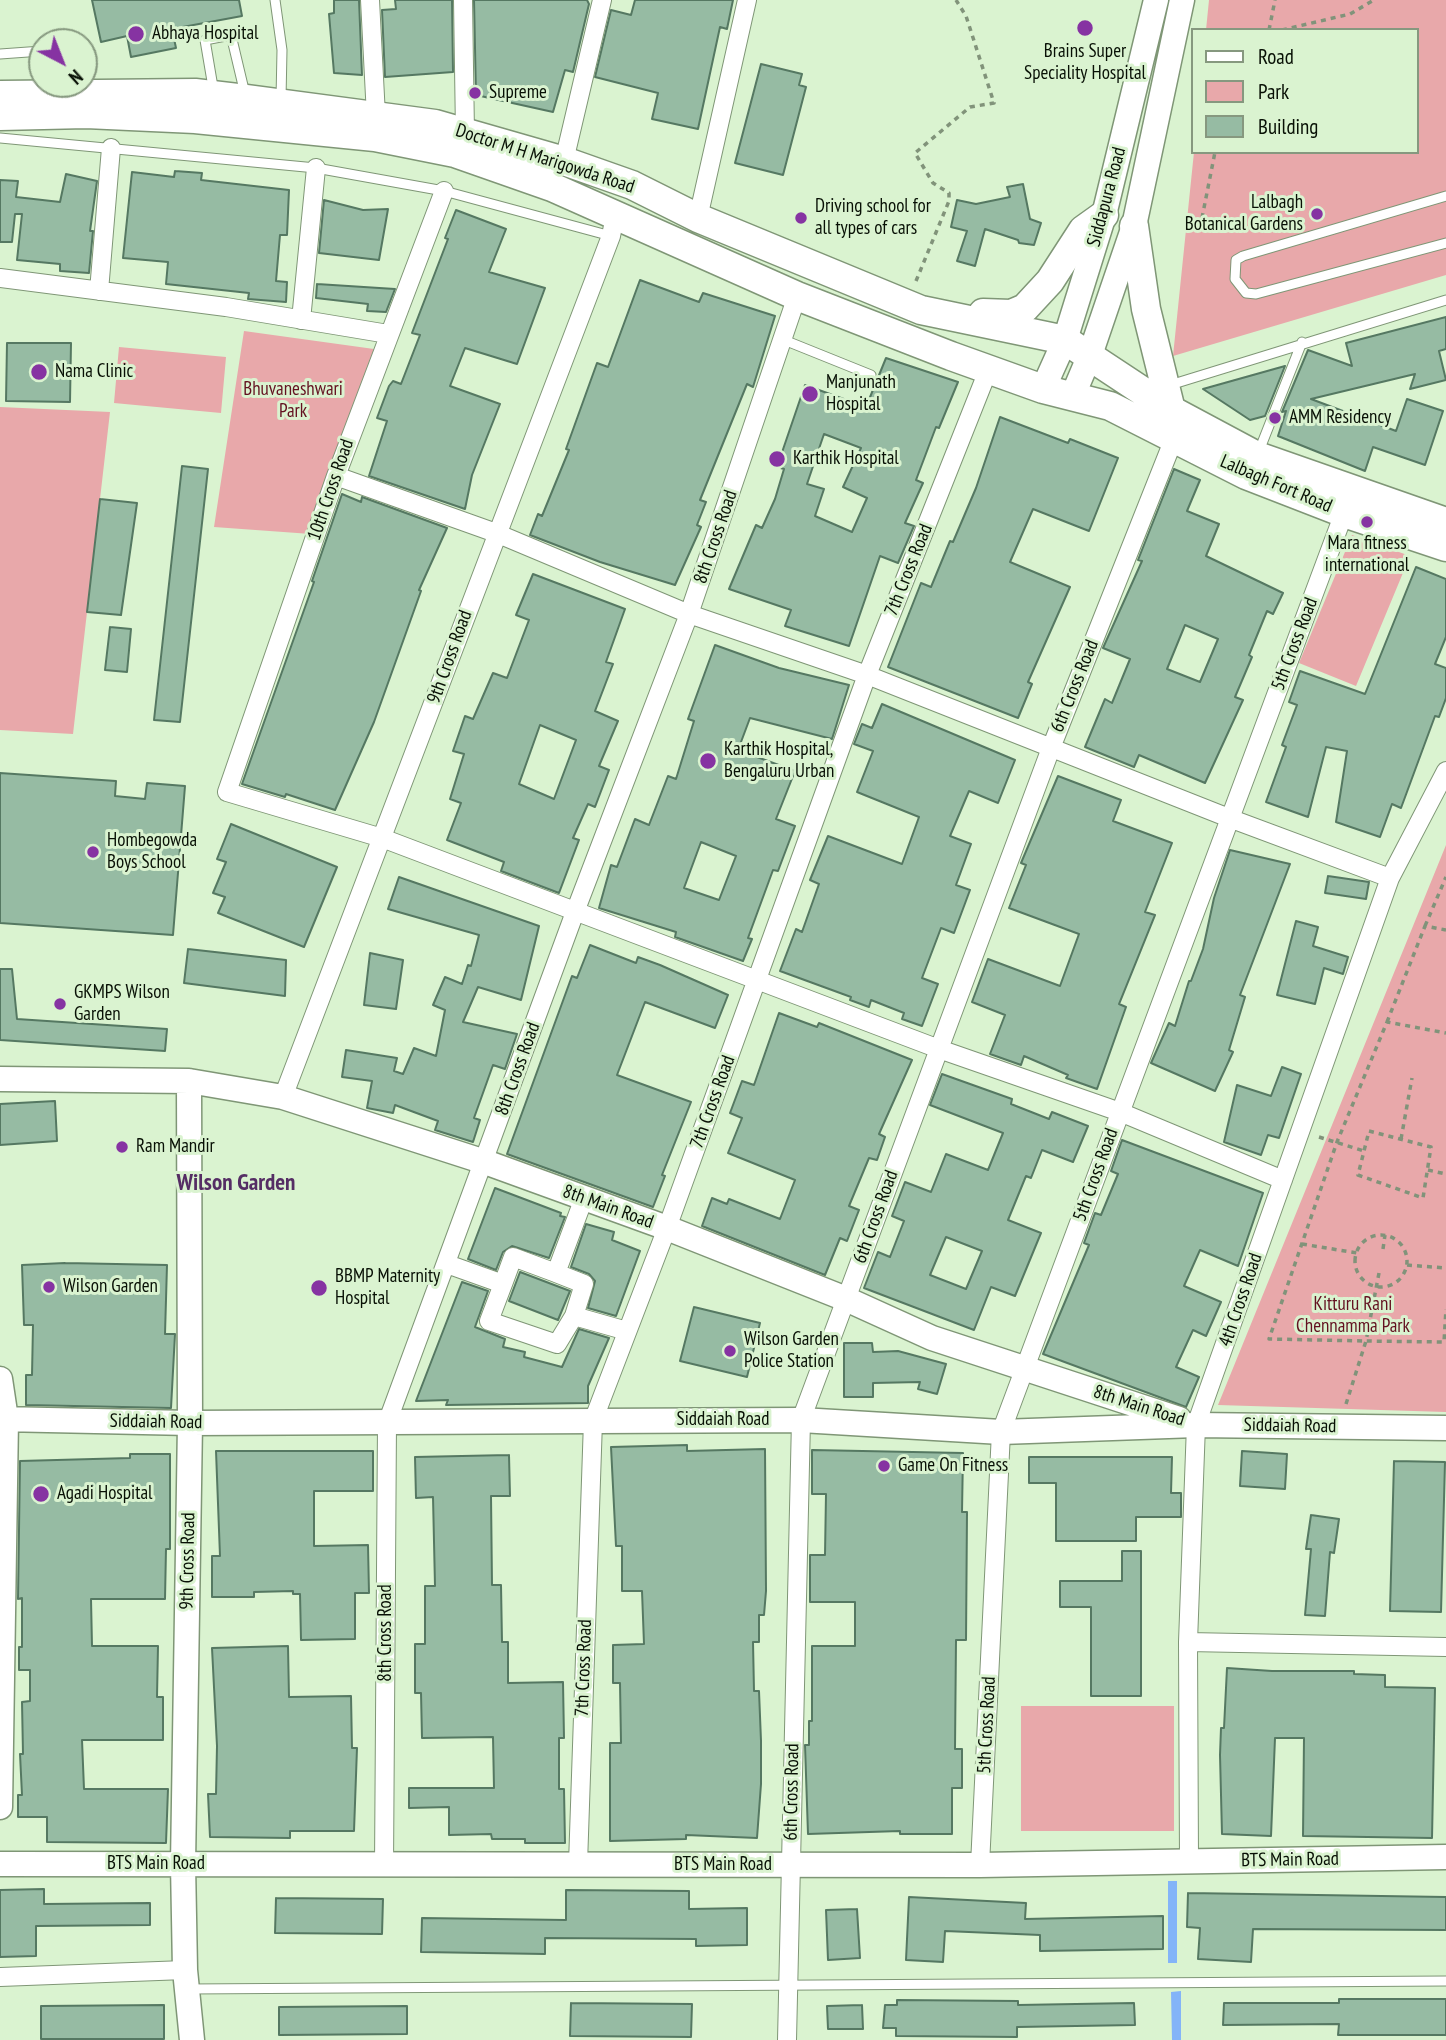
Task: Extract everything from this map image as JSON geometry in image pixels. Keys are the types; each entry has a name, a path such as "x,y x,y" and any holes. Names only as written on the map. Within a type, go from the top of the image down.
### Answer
{"main road":[{"name":"Doctor M H Marigowda Road","path":"98,89 214,95 281,106 435,124 564,161 632,185 698,218 913,307 1065,341 1090,355"},
{"name":"Doctor M H Marigowda Road","path":"0,95 28,93"},
{"name":"Doctor M H Marigowda Road","path":"0,116 86,114 195,119 375,136 455,153 552,187 613,226 1042,389 1073,395"},
{"path":"913,307 1011,314 1025,308 1050,281 1083,230 1104,215"},
{"path":"1134,226 1146,309 1170,411"},
{"name":"Lalbagh Fort Road","path":"1090,355 1170,411 1246,475 1446,548"},
{"name":"Lalbagh Fort Road","path":"1073,395 1110,406 1170,411 1257,456 1446,522"}],"street":[{"path":"370,0 376,116"},
{"path":"463,0 465,133"},
{"path":"564,161 601,0"},
{"name":"Siddapura Road","path":"1042,389 1065,341 1104,215 1156,0"},
{"name":"Siddapura Road","path":"1073,395 1090,355 1134,226 1182,0"},
{"path":"698,218 746,3"},
{"path":"99,291 111,148"},
{"path":"301,320 316,168"},
{"name":"10th Cross Road","path":"383,838 227,792 336,476 444,191"},
{"name":"9th Cross Road","path":"283,1097 613,226"},
{"path":"0,278 388,334"},
{"name":"8th Cross Road","path":"384,1866 387,1423 575,912 690,614 797,296"},
{"name":"7th Cross Road","path":"578,1864 593,1421 667,1228 867,675 989,368"},
{"name":"6th Cross Road","path":"787,2040 801,1420 1051,748 1170,411"},
{"path":"336,476 496,533 690,614 867,675 1229,818 1390,878"},
{"name":"5th Cross Road","path":"981,1865 1001,1432 1344,513"},
{"name":"4th Cross Road","path":"1189,1861 1188,1642 1196,1425 1390,878 1446,771"},
{"path":"383,838 939,1049 1120,1112 1283,1180"},
{"name":"8th Main Road","path":"0,1079 189,1082 283,1097 485,1162 667,1228 846,1299 932,1338 1196,1425"},
{"name":"9th Cross Road","path":"189,1082 190,1423 183,1864 186,1979 192,2040"},
{"path":"556,1273 583,1198"},
{"path":"513,1257 556,1273 584,1284 574,1316 556,1344 489,1321 513,1257"},
{"path":"447,1264 503,1284"},
{"path":"574,1316 628,1331"},
{"path":"0,1379 3,1419 0,1807"},
{"name":"Siddaiah Road","path":"3,1419 190,1423 801,1420 1001,1432 1196,1425 1446,1427"},
{"path":"1188,1642 1446,1647"},
{"name":"BTS Main Road","path":"0,1864 981,1865 1446,1857"},
{"path":"0,1977 186,1979"}],"lane":[{"path":"275,0 282,50 281,106"},
{"path":"214,95 205,40 231,35 246,99"},
{"path":"0,54 28,52"},
{"path":"0,138 316,168 613,226"},
{"path":"1446,196 1252,252 1236,260 1234,279 1246,293 1256,294 1446,243"},
{"path":"1170,411 1302,342 1446,300"},
{"path":"784,340 871,375"},
{"path":"1257,456 1302,342"},
{"path":"186,1979 788,1985 1446,1981"}],"path":[{"path":"913,307 949,201 949,193 933,183 915,153 970,107 994,103 966,16 956,0"},
{"path":"1269,28 1275,0"},
{"path":"1290,28 1350,14 1374,0"},
{"path":"1202,218 1215,154"},
{"path":"1446,877 1337,1142 1269,1339 1444,1342 1446,1309"},
{"path":"1425,926 1446,930"},
{"path":"1387,1021 1446,1033"},
{"path":"1401,1139 1412,1078"},
{"path":"1301,1131 1364,1151"},
{"path":"1369,1131 1431,1147 1423,1198 1358,1175 1364,1151 1369,1131"},
{"path":"1427,1170 1446,1174"},
{"path":"1383,1248 1385,1235"},
{"path":"1385,1235 1400,1243 1405,1250 1407,1265 1404,1273 1393,1284 1377,1287 1360,1276 1355,1263 1357,1253 1370,1238 1385,1235"},
{"path":"1302,1244 1357,1253"},
{"path":"1407,1265 1446,1268"},
{"path":"1339,1426 1366,1341 1379,1273"}],"green space":[{"name":"Lalbagh Botanical Gardens","path":"1209,0 1446,0 1446,275 1173,356 1194,154 1418,154 1418,28 1206,28"},
{"name":"Bhuvaneshwari Park","path":"244,331 374,349 311,534 214,527"},
{"path":"119,347 226,357 221,413 114,403"},
{"path":"0,407 110,412 73,734 0,730"},
{"path":"1352,535 1410,556 1356,686 1299,663"},
{"name":"Kitturu Rani Chennamma Park","path":"1446,845 1446,1412 1218,1405"},
{"path":"1021,1706 1174,1706 1174,1831 1021,1831"}],"water":[{"path":"1168,1881 1177,1881 1177,1963 1168,1963"},
{"path":"1181,1991 1181,2040 1172,2040 1171,1992"}],"building":[{"path":"92,0 239,0 242,16 172,29 176,48 131,57 127,36 101,42"},
{"path":"334,0 359,0 362,75 334,73 329,14 334,13"},
{"path":"395,0 452,0 453,72 385,77 382,10 396,9"},
{"path":"474,0 587,0 589,4 573,72 565,70 553,112 476,95"},
{"path":"635,0 733,0 727,29 720,27 698,129 652,119 658,93 595,77 611,10 631,15"},
{"path":"761,64 802,74 799,85 806,87 783,175 735,163"},
{"path":"175,171 202,173 201,180 289,190 287,235 280,235 276,281 287,282 286,302 248,299 249,293 166,284 168,262 123,258 132,172 174,177"},
{"path":"66,174 97,181 90,231 93,231 89,273 60,271 60,264 17,260 22,214 15,214 12,242 0,242 0,180 18,181 16,197 60,202"},
{"path":"1023,184 1030,219 1041,223 1034,245 1019,243 1018,240 985,229 975,266 957,261 967,231 951,227 957,200 976,204 1010,197 1007,187"},
{"path":"324,200 363,210 388,209 379,260 319,253"},
{"path":"456,210 506,229 489,272 545,288 517,364 465,348 450,386 500,404 472,475 465,509 369,476 387,421 377,418 389,386 393,381 401,384 420,335 412,333 448,239 445,238"},
{"path":"640,280 699,302 703,293 775,316 753,387 747,384 700,500 706,502 697,525 701,527 675,585 600,562 530,535 538,514 542,516 569,450 566,449 597,363 608,367"},
{"path":"317,284 395,289 386,312 367,311 368,304 316,298"},
{"path":"1446,317 1446,349 1439,351 1446,380 1410,389 1415,374 1311,399 1396,431 1407,399 1443,411 1425,465 1373,447 1365,471 1278,436 1286,411 1282,412 1308,350 1352,366 1346,343"},
{"name":"Nama Clinic","path":"7,343 71,343 70,402 6,401"},
{"path":"886,358 958,382 939,428 936,427 916,480 923,483 905,523 914,526 898,563 880,556 849,646 785,626 791,610 729,589 756,525 762,528 775,499 784,469 777,467 805,385 866,407","holes":["824,434 861,448 843,487 867,498 852,532 815,516 824,489 807,484"]},
{"path":"1285,366 1265,416 1250,420 1203,389"},
{"path":"1000,417 1068,443 1070,439 1118,458 1089,531 1033,509 1010,562 1070,587 1028,682 1032,684 1018,718 888,667 921,583 931,587 950,541 953,542 976,488"},
{"path":"182,466 208,469 180,722 154,720"},
{"path":"1174,469 1200,480 1187,511 1219,524 1206,556 1283,593 1273,614 1267,611 1235,697 1243,700 1205,783 1139,755 1134,767 1085,747 1105,699 1112,703 1130,659 1103,648 1142,561 1138,560","holes":["1185,625 1218,639 1200,682 1167,669"]},
{"path":"342,494 361,502 362,497 447,528 419,590 421,591 374,722 335,810 286,794 285,797 242,784 314,582 312,581"},
{"path":"100,499 137,503 121,615 87,612"},
{"path":"1416,567 1446,579 1446,637 1435,664 1446,668 1446,698 1439,717 1435,716 1401,808 1392,804 1380,837 1336,822 1347,751 1326,747 1308,817 1266,802 1286,747 1282,745 1297,705 1289,702 1300,671 1365,694"},
{"path":"533,574 625,609 606,662 613,664 595,711 618,721 599,766 609,770 595,807 588,804 573,838 579,840 559,893 501,871 504,862 447,840 461,803 450,799 464,754 453,751 465,716 473,719 493,673 507,678 529,620 516,615","holes":["540,725 576,740 554,799 519,784"]},
{"path":"110,627 131,629 127,672 105,670"},
{"path":"715,645 779,668 849,685 832,739 750,718 738,750 795,771 776,819 795,826 778,871 773,870 748,938 752,939 743,961 675,937 676,932 599,908 611,865 617,867 635,819 649,825 668,776 676,779 694,721 688,719","holes":["701,842 736,856 719,900 684,888"]},
{"path":"882,704 1015,760 998,803 969,791 950,836 971,844 956,885 970,890 954,933 941,928 922,978 938,984 922,1026 902,1019 904,1013 871,1000 869,1007 850,1000 851,997 780,971 796,929 802,932 819,884 810,880 828,836 902,864 919,817 857,792 873,751 854,744 862,724 872,728"},
{"name":"Hombegowda Boys School","path":"0,773 116,781 115,796 145,799 147,783 185,786 173,935 0,923"},
{"path":"1058,776 1121,800 1113,821 1172,843 1145,912 1155,915 1119,1004 1126,1007 1097,1089 1066,1078 1068,1075 1024,1056 1021,1065 990,1054 1005,1015 972,1002 988,959 1060,986 1079,934 1009,908 1026,865 1021,863"},
{"path":"231,824 337,867 304,947 218,913 225,897 213,893 226,862 217,859"},
{"path":"1230,850 1290,864 1240,995 1245,997 1229,1050 1233,1052 1215,1091 1151,1063 1169,1023 1175,1026 1189,981 1203,949 1214,898"},
{"path":"1328,876 1369,882 1366,899 1325,893"},
{"path":"399,877 539,926 521,1000 478,987 463,1022 517,1034 505,1069 493,1065 474,1118 480,1120 473,1142 435,1130 438,1121 395,1105 393,1113 367,1108 372,1081 342,1077 346,1050 397,1058 394,1071 403,1074 414,1048 436,1056 445,1010 433,1005 445,977 462,984 468,965 471,966 479,935 388,909"},
{"path":"1296,921 1318,927 1313,946 1348,957 1343,974 1324,968 1315,1004 1277,995"},
{"path":"590,945 636,963 638,957 728,995 715,1028 645,1002 617,1075 691,1102 662,1175 665,1176 653,1207 507,1154 572,976 577,978"},
{"path":"188,949 286,960 285,996 184,983"},
{"path":"370,953 403,960 396,1009 364,1005"},
{"path":"0,969 12,969 17,1019 167,1029 165,1051 0,1040"},
{"path":"779,1013 817,1027 819,1023 912,1060 879,1134 885,1137 877,1160 869,1158 849,1206 859,1210 847,1241 840,1238 825,1275 702,1226 712,1198 727,1204 729,1199 780,1219 795,1180 728,1153 742,1118 730,1113 742,1081 754,1085"},
{"path":"1282,1067 1301,1074 1279,1138 1268,1135 1261,1155 1224,1142 1237,1085 1271,1096"},
{"path":"942,1074 1012,1099 1011,1104 1049,1119 1052,1112 1088,1126 1073,1162 1042,1150 1031,1178 1026,1176 1008,1220 1041,1233 1015,1296 991,1287 974,1330 864,1288 878,1252 890,1257 904,1221 892,1216 905,1182 931,1192 946,1154 988,1170 1003,1133 930,1105","holes":["946,1237 982,1251 966,1289 930,1275"]},
{"path":"55,1101 57,1141 0,1145 0,1104"},
{"path":"1122,1140 1263,1193 1238,1266 1200,1250 1184,1286 1221,1302 1206,1336 1193,1330 1176,1367 1199,1377 1186,1407 1043,1354 1089,1245 1084,1243 1095,1213 1101,1215 1118,1174 1111,1171"},
{"path":"495,1188 561,1213 560,1216 565,1217 549,1258 512,1246 503,1252 496,1270 468,1259"},
{"path":"586,1224 614,1232 612,1240 640,1251 616,1316 588,1308 595,1281 589,1274 571,1267"},
{"path":"22,1265 167,1265 165,1334 175,1334 171,1408 26,1405 26,1375 32,1375 33,1325 24,1325"},
{"path":"520,1272 570,1291 558,1320 509,1301"},
{"path":"462,1282 488,1291 475,1327 505,1339 503,1347 525,1352 524,1357 562,1367 579,1329 609,1338 588,1386 588,1403 446,1405 448,1400 416,1401"},
{"path":"694,1307 760,1323 747,1377 680,1361"},
{"path":"844,1343 872,1343 873,1352 898,1351 946,1364 937,1394 918,1389 920,1382 873,1383 873,1397 844,1397"},
{"path":"687,1445 687,1451 765,1449 766,1591 764,1615 759,1615 759,1642 753,1642 754,1691 759,1691 761,1741 757,1838 686,1835 686,1839 610,1841 610,1743 621,1743 620,1683 613,1683 613,1645 644,1644 642,1591 622,1591 622,1546 616,1546 611,1447"},
{"path":"812,1450 963,1453 962,1512 967,1512 966,1640 956,1640 955,1749 962,1749 962,1788 952,1788 952,1834 900,1834 900,1831 808,1834 805,1745 809,1745 809,1721 812,1721 812,1646 855,1646 855,1602 810,1602 810,1555 825,1555 826,1494 812,1494"},
{"path":"216,1451 373,1451 373,1491 314,1491 314,1546 368,1545 369,1593 355,1593 355,1639 301,1640 300,1594 293,1594 293,1591 254,1592 254,1597 212,1597 212,1556 220,1556"},
{"path":"1242,1451 1287,1454 1285,1489 1240,1486"},
{"path":"130,1454 170,1454 170,1549 166,1549 165,1599 91,1599 92,1646 158,1646 157,1697 163,1697 163,1740 82,1740 84,1789 168,1789 166,1843 47,1842 47,1817 18,1817 18,1795 22,1795 22,1702 30,1701 30,1670 19,1670 19,1647 22,1647 22,1598 18,1599 20,1461 130,1458"},
{"path":"509,1455 510,1496 491,1496 492,1585 501,1585 502,1642 508,1642 508,1683 563,1682 564,1738 559,1738 559,1789 564,1789 565,1843 525,1843 525,1839 492,1839 491,1834 449,1835 449,1807 409,1808 409,1788 494,1788 493,1737 422,1738 421,1693 415,1693 415,1644 425,1644 425,1586 435,1586 433,1497 416,1498 415,1457"},
{"path":"1029,1457 1172,1457 1171,1493 1181,1493 1181,1517 1136,1517 1136,1541 1056,1541 1056,1483 1029,1483"},
{"path":"1394,1461 1445,1462 1441,1612 1390,1611"},
{"path":"1311,1515 1339,1519 1334,1553 1330,1552 1325,1616 1305,1615 1311,1549 1306,1549"},
{"path":"1122,1551 1141,1551 1141,1696 1091,1696 1091,1607 1060,1607 1060,1581 1122,1581"},
{"path":"288,1646 289,1697 351,1696 352,1748 357,1748 354,1831 290,1831 290,1838 210,1837 208,1794 216,1794 217,1746 212,1648"},
{"path":"1227,1668 1354,1671 1354,1674 1385,1675 1385,1687 1435,1688 1432,1838 1303,1836 1304,1738 1275,1738 1271,1836 1222,1834 1220,1755"},
{"path":"44,1889 44,1904 150,1903 150,1925 36,1926 36,1956 0,1957 0,1890"},
{"path":"566,1890 689,1891 689,1909 747,1908 747,1945 696,1946 696,1939 545,1938 545,1954 421,1952 422,1918 566,1920"},
{"path":"1188,1893 1446,1897 1446,1930 1253,1929 1251,1962 1198,1959 1200,1928 1187,1927"},
{"path":"909,1897 1026,1903 1025,1919 1163,1916 1163,1949 1040,1951 1040,1935 945,1931 943,1962 906,1960"},
{"path":"276,1898 383,1899 382,1934 275,1933"},
{"path":"857,1909 860,1958 828,1960 826,1910"},
{"path":"1339,1999 1446,1999 1446,2035 1338,2035 1339,2024 1223,2025 1224,2003 1339,2003"},
{"path":"897,2000 1018,2001 1018,2005 1134,2003 1135,2025 1017,2027 1017,2037 896,2036 896,2028 883,2028 885,2005 897,2005"},
{"path":"571,2003 692,2004 691,2037 570,2036"},
{"path":"164,2005 164,2039 41,2039 41,2006"},
{"path":"862,2005 863,2029 828,2029 827,2006"},
{"path":"407,2006 407,2034 279,2035 279,2007"}],"place":[{"name":"Brains Super Speciality Hospital","path":"1085,28"},
{"name":"Abhaya Hospital","path":"136,34"},
{"name":"Supreme","path":"475,93"},
{"name":"Lalbagh Botanical Gardens","path":"1317,214"},
{"name":"Driving school for all types of cars","path":"801,218"},
{"name":"Nama Clinic","path":"39,372"},
{"name":"Manjunath Hospital","path":"810,394"},
{"name":"AMM Residency","path":"1275,418"},
{"name":"Karthik Hospital","path":"777,459"},
{"name":"Mara fitness international","path":"1367,522"},
{"name":"Karthik Hospital, Bengaluru Urban","path":"708,761"},
{"name":"Hombegowda Boys School","path":"93,852"},
{"name":"GKMPS Wilson Garden","path":"60,1004"},
{"name":"Ram Mandir","path":"122,1147"},
{"name":"Wilson Garden","path":"49,1287"},
{"name":"BBMP Maternity Hospital","path":"319,1288"},
{"name":"Wilson Garden Police Station","path":"730,1351"},
{"name":"Game On Fitness","path":"884,1466"},
{"name":"Agadi Hospital","path":"41,1494"}],"district":[{"name":"Wilson Garden","path":"236,1183"}]}
